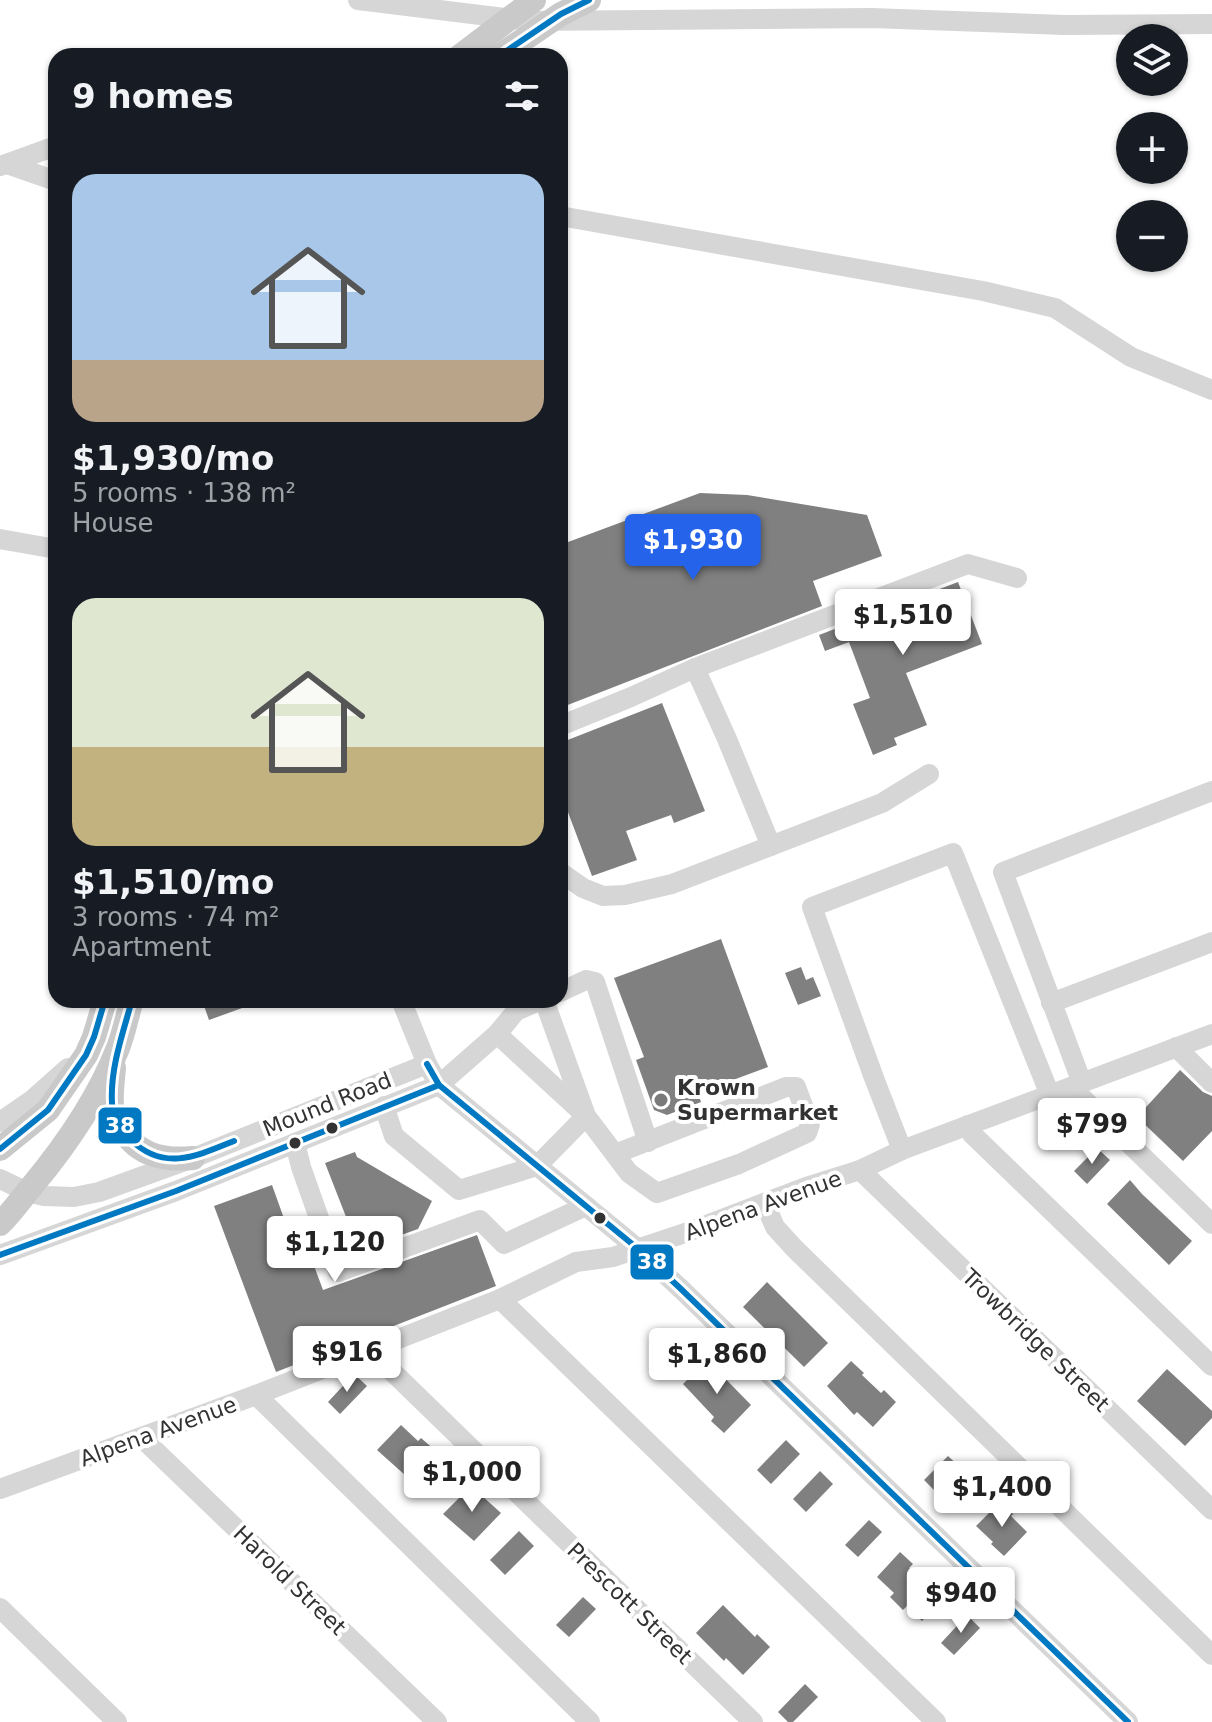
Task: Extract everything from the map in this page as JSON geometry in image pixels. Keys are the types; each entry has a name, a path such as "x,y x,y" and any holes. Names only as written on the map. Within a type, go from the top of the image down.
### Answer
{"main road":[{"path":"471,48 534,0"},
{"path":"511,48 561,14 589,0"},
{"path":"0,1149 48,1110 86,1055 103,1008"},
{"path":"130,1008 113,1071 112,1105 115,1116 123,1131 137,1146 155,1156 176,1160 193,1158"},
{"path":"0,1224 54,1160 81,1120 119,1046"}],"street":[{"path":"358,0 529,21 871,18 1064,25 1212,24"},
{"path":"4,165 48,149"},
{"path":"4,165 48,179"},
{"path":"568,217 983,291 1055,308 1131,357 1212,390"},
{"path":"0,539 48,548"},
{"path":"568,723 695,668 968,564 1017,578"},
{"path":"695,668 771,846"},
{"path":"568,878 603,896 625,895 672,884 882,803 929,774"},
{"path":"1212,791 1003,872 1051,1003 1076,1085 1212,1224"},
{"path":"902,1150 812,907 915,867 953,853 1050,1095"},
{"path":"1051,1003 1212,942"},
{"path":"568,988 586,980 595,982 648,1142"},
{"path":"404,1008 439,1085 637,1248 1128,1722"},
{"path":"439,1085 497,1034 516,1011 523,1008"},
{"path":"545,1008 586,1116"},
{"path":"497,1034 586,1116 629,1173 657,1193 739,1164 807,1133 810,1124 796,1087 786,1087 615,1154"},
{"name":"Alpena Avenue","path":"0,1489 256,1395 500,1299 576,1262 613,1257 688,1232 860,1170 902,1150 1212,1034"},
{"path":"0,1122 51,1085 74,1063 94,1037"},
{"path":"1176,1047 1212,1083"},
{"name":"Mound Road","path":"0,1179 27,1192 59,1197 89,1195 193,1158 427,1064"},
{"name":"Mound Road","path":"0,1255 176,1191 439,1085"},
{"path":"384,1106 394,1136 459,1190 537,1166 586,1116"},
{"path":"968,1125 972,1134 1212,1366"},
{"path":"295,1143 338,1272 480,1220 504,1244 586,1206"},
{"name":"Trowbridge Street","path":"860,1170 1212,1510"},
{"path":"765,1204 775,1227 794,1248 1212,1655"},
{"path":"500,1299 936,1722"},
{"name":"Prescott Street","path":"370,1350 753,1722"},
{"path":"256,1395 590,1722"},
{"name":"Harold Street","path":"142,1438 437,1722"},
{"path":"0,1608 117,1722"}],"building":[{"path":"700,493 747,495 867,515 882,556 813,581 822,606 568,705 568,542"},
{"path":"958,582 982,644 906,673 927,725 894,738 897,745 873,755 853,704 870,698 849,642 825,651 819,635"},
{"path":"662,703 705,811 674,823 671,815 626,831 637,860 592,876 568,812 568,740"},
{"path":"721,939 768,1067 698,1093 701,1102 667,1115 654,1110 636,1060 644,1057 614,978"},
{"path":"801,967 806,980 813,977 821,996 798,1005 785,973"},
{"path":"205,1008 242,1008 209,1020"},
{"path":"1180,1070 1203,1092 1212,1096 1212,1131 1183,1161 1137,1117"},
{"path":"1097,1148 1110,1160 1087,1184 1074,1171"},
{"path":"355,1152 357,1157 432,1201 418,1229 359,1250 325,1163"},
{"path":"1130,1180 1192,1241 1169,1265 1107,1204"},
{"path":"272,1185 286,1224 297,1220 323,1290 477,1235 496,1286 276,1372 214,1206"},
{"path":"767,1282 828,1343 804,1367 743,1307"},
{"path":"707,1360 751,1405 724,1433 711,1421 714,1417 683,1384"},
{"path":"851,1361 881,1393 884,1390 896,1402 873,1427 857,1412 854,1415 827,1386"},
{"path":"1167,1369 1212,1411 1212,1418 1185,1446 1137,1401"},
{"path":"354,1374 367,1386 340,1414 328,1402"},
{"path":"401,1425 452,1465 425,1493 377,1450"},
{"path":"786,1440 800,1454 771,1484 757,1470"},
{"path":"948,1456 961,1468 937,1493 924,1480"},
{"path":"820,1471 833,1484 806,1512 793,1499"},
{"path":"471,1486 501,1513 474,1541 443,1514"},
{"path":"1000,1502 1027,1532 1004,1556 976,1526"},
{"path":"869,1520 882,1532 858,1557 845,1545"},
{"path":"519,1531 534,1546 505,1575 490,1560"},
{"path":"900,1552 913,1564 909,1568 930,1588 933,1584 946,1596 922,1621 907,1606 903,1610 890,1597 894,1593 877,1577"},
{"path":"583,1597 596,1609 569,1637 556,1625"},
{"path":"723,1605 755,1637 757,1634 770,1647 743,1675 696,1633"},
{"path":"967,1615 980,1628 954,1655 941,1643"},
{"path":"805,1684 818,1697 793,1722 788,1722 778,1712"}],"transit line":[{"name":"38","path":"511,48 561,14 589,0"},
{"name":"38","path":"0,1149 48,1110 86,1055 103,1008"},
{"name":"38","path":"130,1008 118,1051 112,1090 114,1113 124,1132 143,1150 168,1158 194,1156 234,1141"},
{"name":"38","path":"427,1064 439,1085 637,1248 681,1289 1128,1722"},
{"name":"38","path":"0,1255 176,1191 439,1085"}],"place":[{"name":"Krown Supermarket","path":"661,1100"}]}
